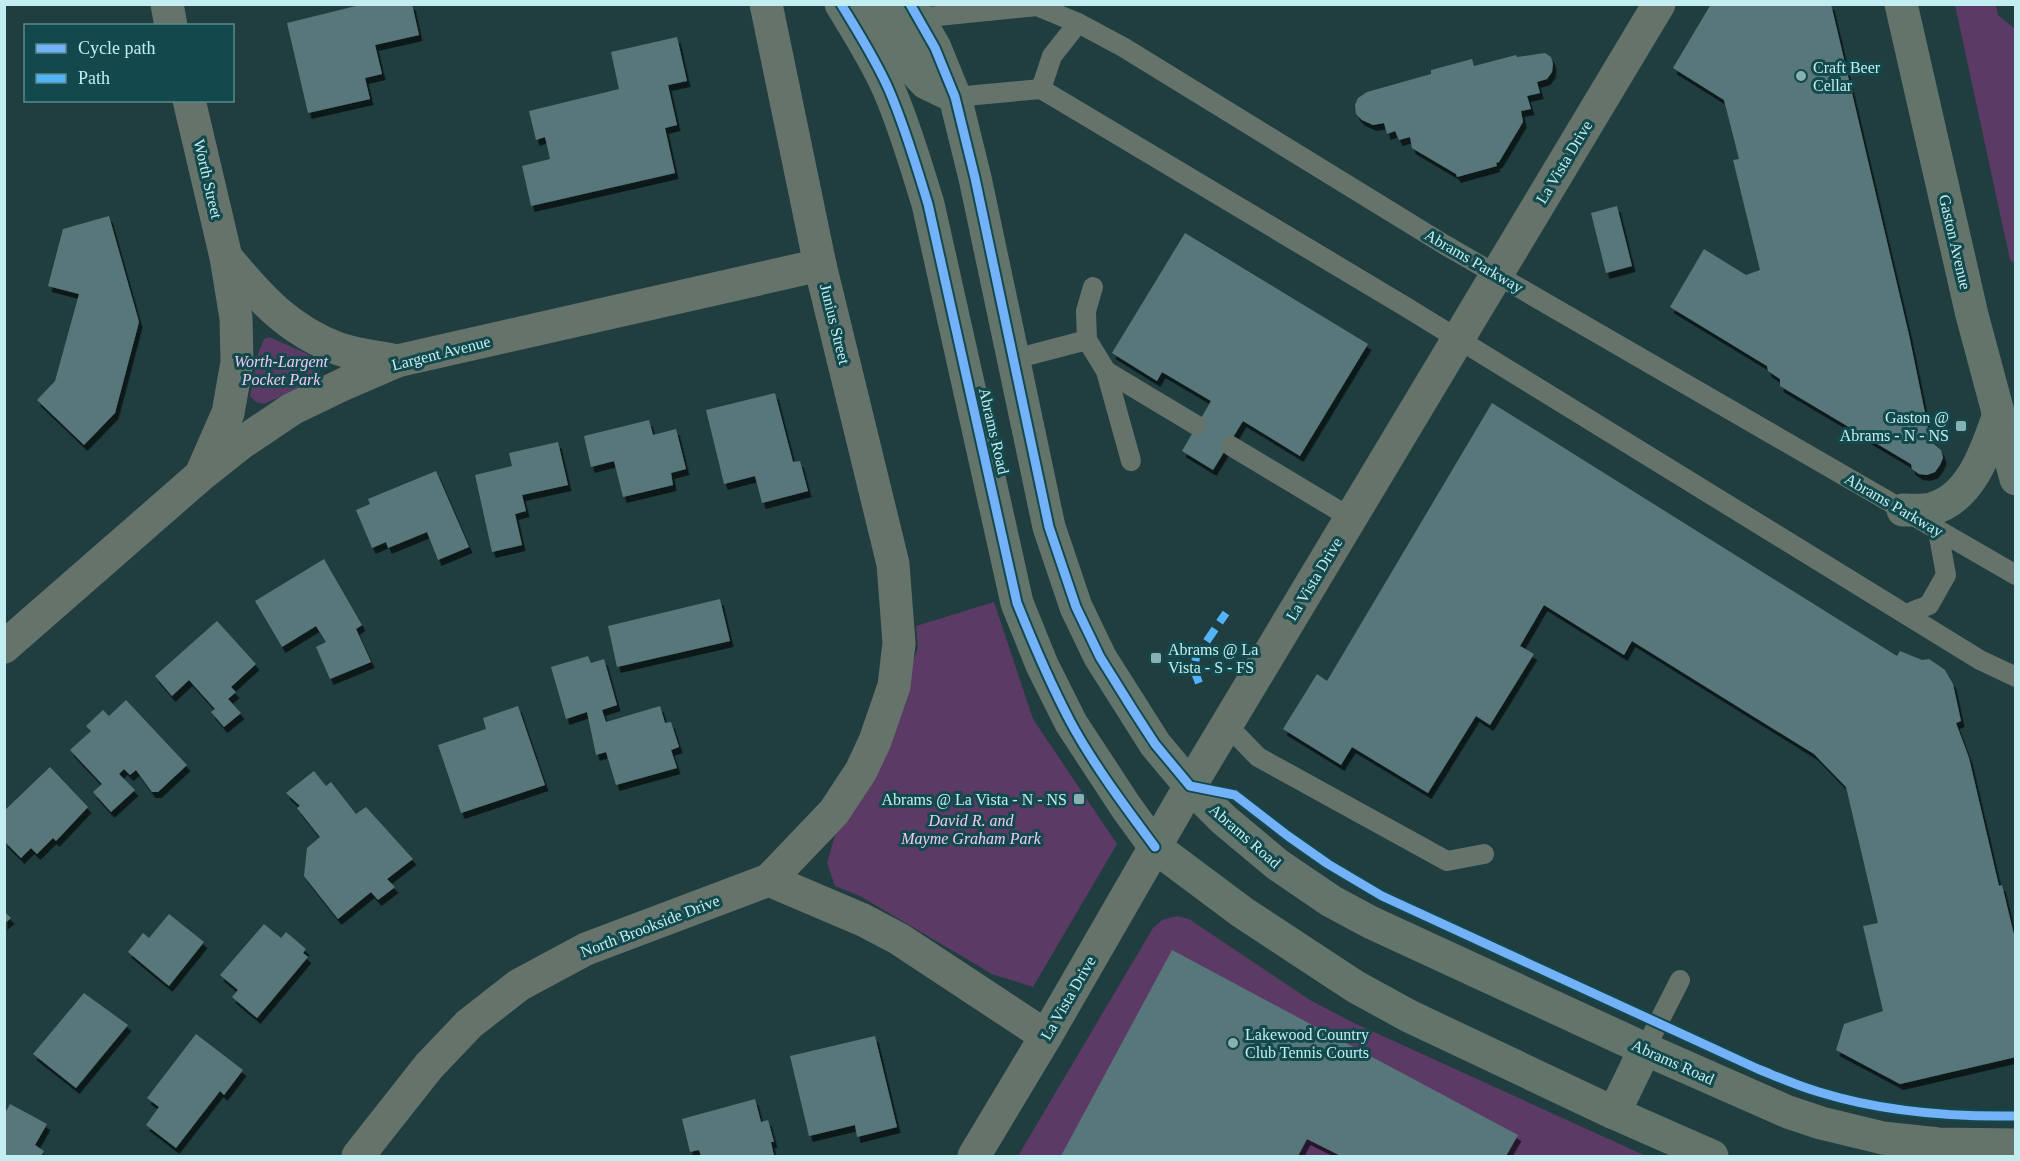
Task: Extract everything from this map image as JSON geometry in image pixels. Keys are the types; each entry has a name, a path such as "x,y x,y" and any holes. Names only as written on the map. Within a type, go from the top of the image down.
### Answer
{"main road":[{"name":"Abrams Road","path":"841,4 888,88 910,145 925,194 1017,603 1042,665 1071,723 1155,847 1242,912 1356,987 1408,1016 1614,1113 1712,1156"},
{"path":"874,4 913,69 926,84 955,97"},
{"name":"Gaston Avenue","path":"1901,4 1969,303 2016,479"},
{"name":"Abrams Road","path":"914,11 935,48 955,97 975,178 1049,527 1076,607 1100,657 1133,710 1155,744 1190,786 1223,819 1278,865 1331,901 1370,922 1645,1050 1821,1124 1883,1138 1938,1144 2016,1145"},
{"path":"1903,510 1934,508 1947,502 1966,486 1983,461 1998,417"},
{"path":"1614,1113 1645,1050"}],"street":[{"path":"166,4 171,24"},
{"name":"Junius Street","path":"766,4 820,265 893,564 899,643"},
{"name":"La Vista Drive","path":"974,1156 1190,786 1659,4"},
{"name":"Worth Street","path":"189,102 226,257 236,318 237,362 228,413 201,474"},
{"name":"Worth Street","path":"226,257 276,313 313,337 341,350 398,362"},
{"name":"Largent Avenue","path":"4,647 201,474 292,409 346,383 398,362 820,265"},
{"name":"North Brookside Drive","path":"358,1156 429,1066 468,1024 519,985 586,949 769,880 834,812 861,771 875,741 894,686 899,643"},
{"path":"769,880 863,920 899,939 1046,1036"}],"lane":[{"name":"Abrams Parkway","path":"914,11 1037,5 1078,23 1123,47 1497,275 2016,574"},
{"path":"1041,89 1052,56 1078,23"},
{"path":"955,97 1041,89 1458,339 1980,660 2016,677"},
{"path":"1093,287 1086,311 1088,340 1106,371 1131,461"},
{"path":"1014,359 1088,340"},
{"path":"1106,371 1196,425"},
{"path":"1231,446 1351,518"},
{"path":"1906,614 1929,605 1946,575 1938,531"},
{"path":"1227,725 1258,757 1447,861 1484,854"},
{"path":"1645,1050 1680,980"}],"green space":[{"path":"1955,5 1996,5 1998,15 2015,29 2015,263 2010,260"},
{"name":"Worth-Largent Pocket Park","path":"269,337 308,354 319,364 320,372 309,384 264,404 256,402 250,396 258,354 264,339"},
{"name":"David R. and Mayme Graham Park","path":"994,602 1033,719 1117,844 1033,987 992,974 860,896 835,886 827,863 838,825 871,774 918,648 916,626"},
{"name":"Lakewood Country Club Tennis Courts","path":"1177,916 1189,919 1310,1000 1352,1022 1646,1156 1018,1156 1153,928 1162,920"}],"building":[{"path":"364,4 412,4 419,35 375,45 382,74 365,78 370,99 308,113 287,23"},
{"path":"1711,4 1831,4 1909,335 1931,442 1941,450 1943,458 1935,472 1927,475 1919,474 1912,469 1911,464 1780,386 1780,379 1768,371 1767,366 1670,307 1704,249 1746,275 1760,270 1733,160 1739,159 1724,100 1673,68"},
{"path":"677,37 687,81 668,85 677,125 665,128 675,173 531,206 522,166 550,159 545,137 536,140 529,111 619,89 611,52"},
{"path":"1545,53 1551,57 1552,72 1547,79 1537,82 1540,93 1527,96 1531,109 1521,111 1523,122 1499,162 1496,163 1497,166 1457,177 1456,174 1412,148 1410,137 1399,140 1395,131 1387,134 1384,123 1373,125 1356,114 1355,105 1358,98 1367,92 1431,74 1431,70 1472,59 1474,66 1516,55 1517,57"},
{"path":"1617,206 1632,266 1606,273 1591,213"},
{"path":"109,216 139,322 115,413 84,445 37,400 55,381 79,294 48,286 63,229"},
{"path":"1185,233 1368,344 1300,456 1243,421 1213,470 1182,451 1211,401 1162,372 1157,381 1112,353"},
{"path":"775,393 793,462 800,461 808,491 762,503 755,476 724,484 706,410"},
{"path":"1492,403 1897,656 1900,651 1922,660 1929,659 1945,670 1953,684 1961,721 1956,723 1969,758 1999,886 2002,885 2016,943 2016,1057 1900,1084 1836,1050 1844,1024 1883,1011 1863,926 1878,923 1846,787 1814,754 1632,641 1624,655 1544,605 1520,646 1534,654 1490,725 1476,716 1428,793 1352,747 1341,765 1283,729 1317,674 1327,681"},
{"path":"649,420 653,435 676,429 686,469 671,473 673,485 623,497 614,461 591,467 584,436"},
{"path":"558,442 568,485 522,495 526,511 515,514 522,545 492,552 475,475 512,466 509,453"},
{"path":"436,471 469,547 438,560 427,532 388,548 386,542 372,548 356,510 370,504 368,499"},
{"path":"324,559 362,625 356,629 371,662 330,679 316,647 326,642 316,626 282,647 255,601"},
{"path":"720,599 730,641 617,667 608,626"},
{"path":"217,621 256,664 231,687 236,692 228,699 241,713 224,727 211,712 215,709 189,680 172,696 155,676"},
{"path":"588,656 591,663 604,659 617,705 602,710 606,722 660,706 665,723 671,722 679,747 671,750 677,768 616,785 606,752 596,755 587,712 566,719 551,667"},
{"path":"126,700 187,765 158,792 152,792 136,770 130,775 124,769 119,774 135,790 111,812 93,792 102,784 70,750 91,731 86,726 103,710 109,716"},
{"path":"518,706 545,785 461,813 438,745 486,729 483,718"},
{"path":"50,767 88,807 56,841 53,838 37,854 31,848 21,858 4,841 4,811"},
{"path":"314,771 326,786 331,782 356,814 366,807 413,859 387,879 395,887 378,900 371,892 338,919 304,876 307,848 320,837 297,808 300,806 286,793"},
{"path":"4,911 11,918 4,924"},
{"path":"169,914 204,942 169,986 128,952 143,933 149,938"},
{"path":"264,924 281,938 286,932 306,949 303,953 308,957 257,1018 232,997 238,990 220,975"},
{"name":"Lakewood Country Club Tennis Courts","path":"1172,950 1518,1135 1506,1156 1341,1156 1307,1139 1298,1156 1061,1156"},
{"path":"84,993 128,1025 76,1088 33,1054"},
{"path":"196,1034 243,1070 224,1095 220,1091 176,1148 146,1125 159,1107 147,1098"},
{"path":"875,1036 897,1127 857,1137 855,1125 809,1136 790,1056"},
{"path":"755,1099 761,1122 768,1120 774,1142 771,1142 774,1156 701,1156 699,1150 690,1152 682,1119"},
{"path":"10,1104 47,1124 35,1145 44,1151 41,1156 4,1156 4,1115"}],"marked path":[{"path":"1199,683 1194,670 1196,657 1226,613"}],"cycle path":[{"path":"841,4 873,57 889,90 928,204 1017,603 1049,678 1079,737 1110,786 1155,847"},
{"path":"910,4 935,48 955,97 975,178 1049,527 1076,607 1100,657 1133,710 1155,744 1190,786 1235,795 1328,864 1382,896 1788,1081 1843,1099 1892,1109 1941,1114 2016,1116"}],"place":[{"name":"Craft Beer Cellar","path":"1801,76"},
{"name":"Gaston @ Abrams - N - NS","path":"1961,426"},
{"name":"Abrams @ La Vista - S - FS","path":"1156,658"},
{"name":"Abrams @ La Vista - N - NS","path":"1079,799"},
{"name":"Lakewood Country Club Tennis Courts","path":"1233,1043"}]}
